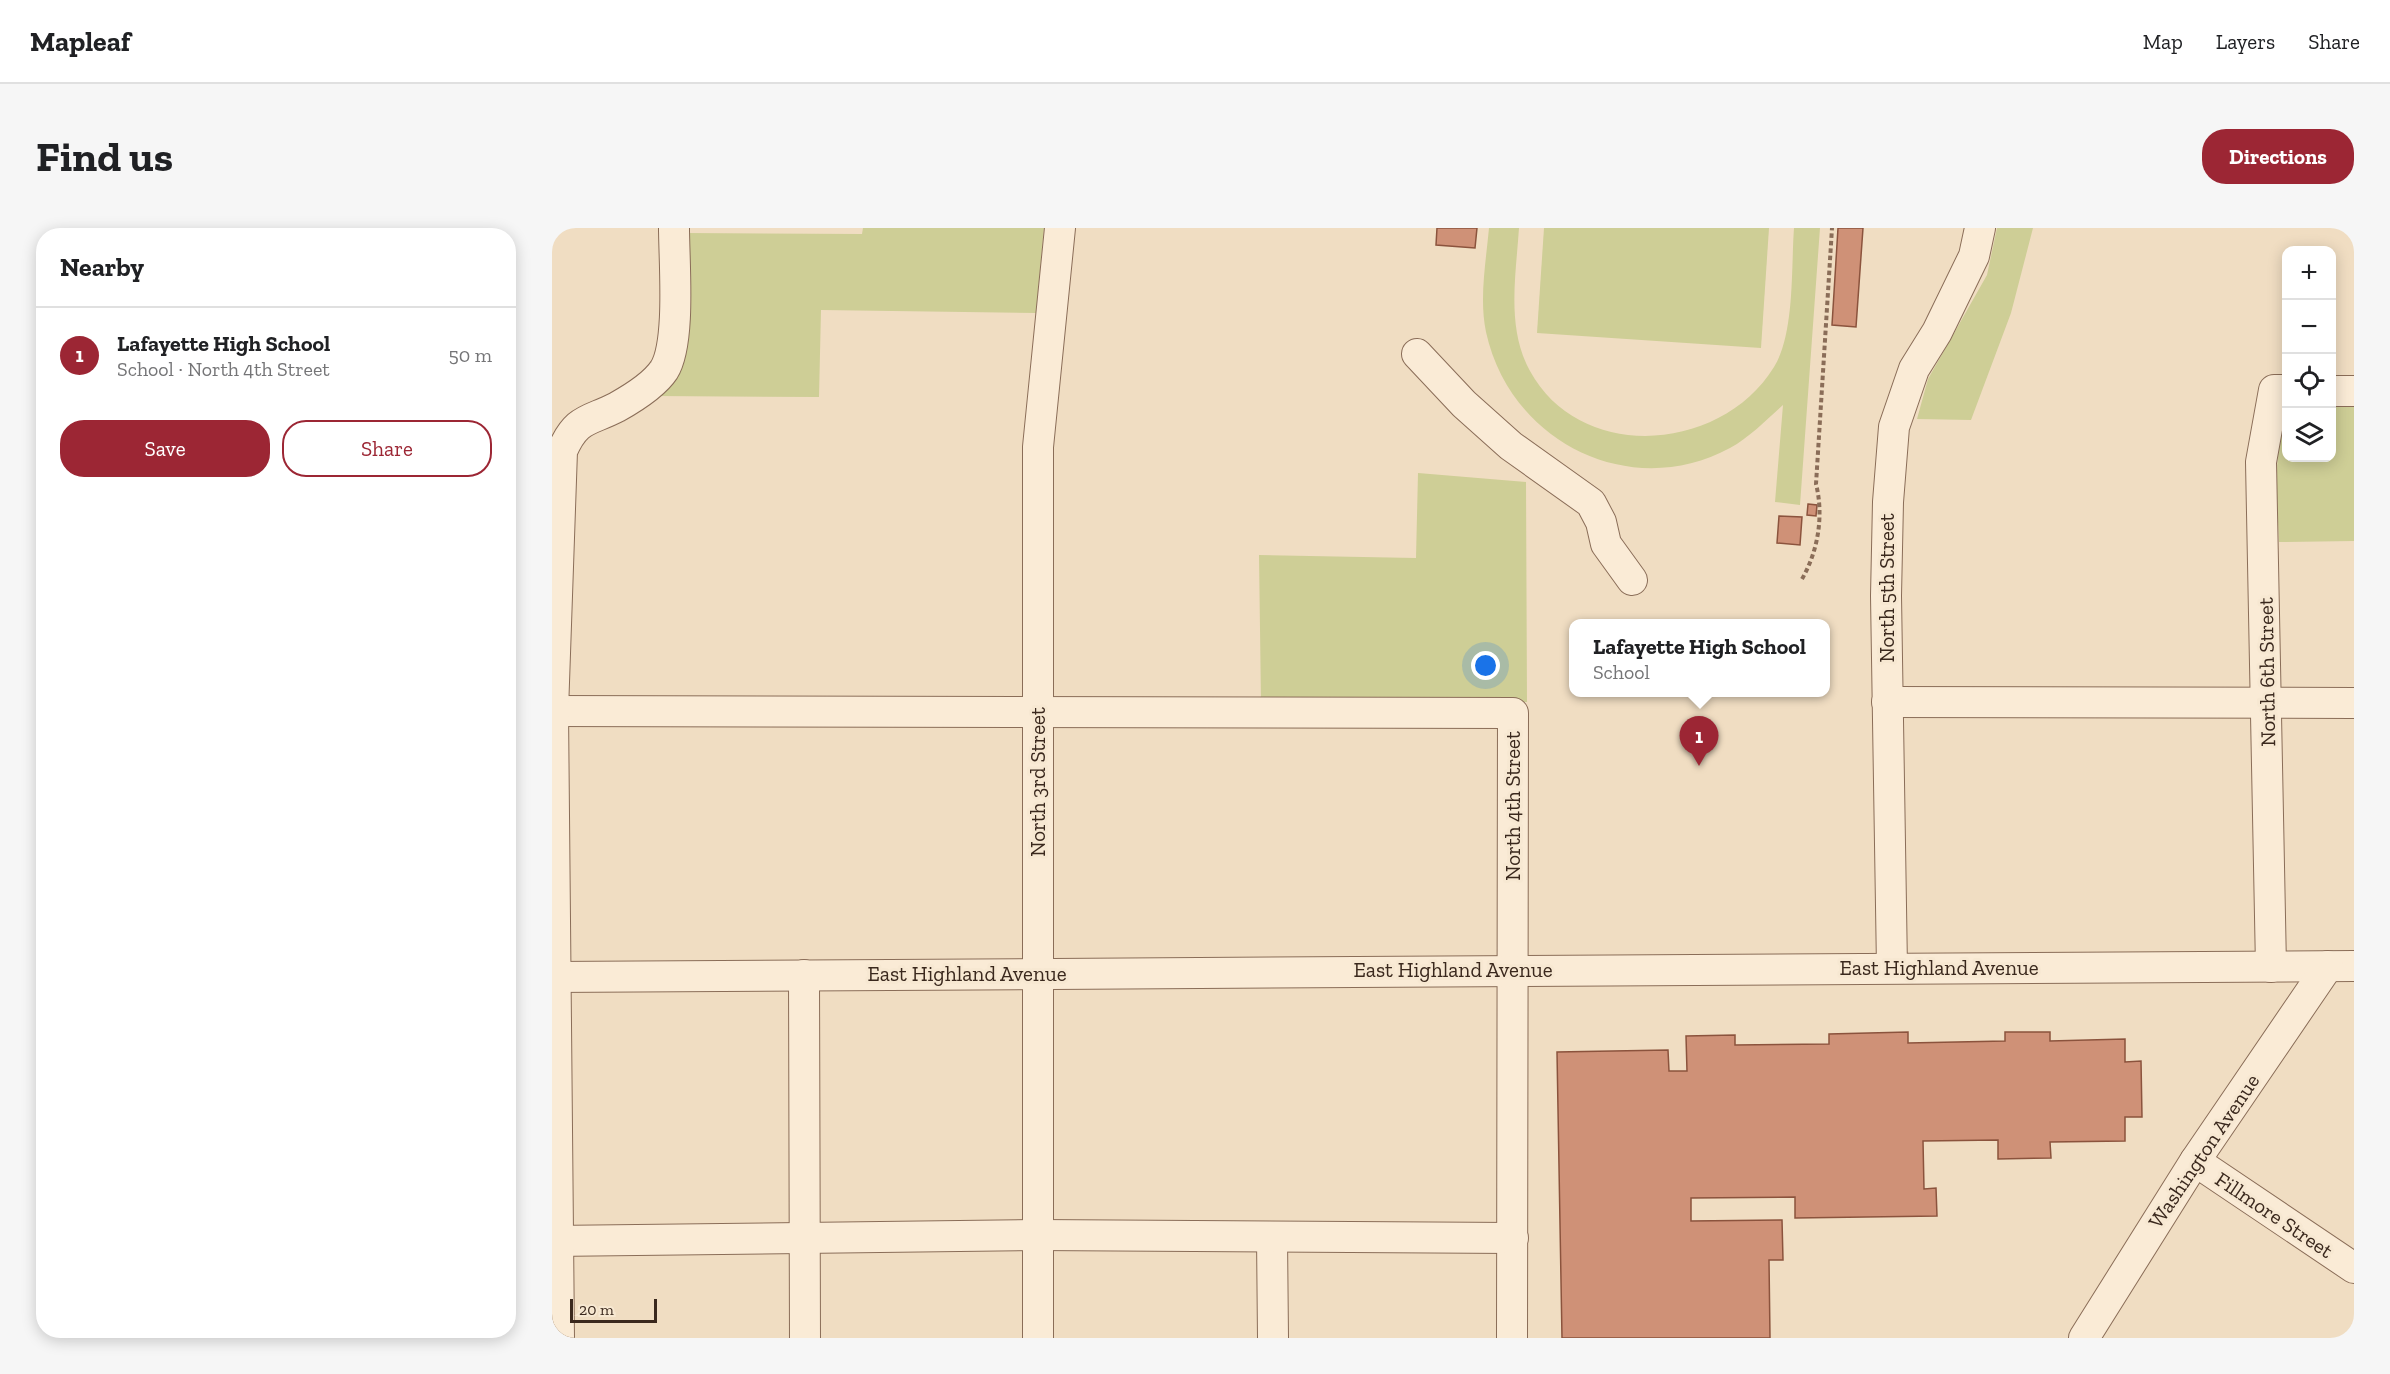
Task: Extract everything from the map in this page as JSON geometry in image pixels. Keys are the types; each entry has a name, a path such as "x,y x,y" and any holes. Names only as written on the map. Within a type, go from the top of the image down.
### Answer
{"street":[{"path":"559,1338 556,1241 553,711 562,451 570,432 591,417 616,408 648,386 664,369 674,339 674,228"},
{"name":"North 3rd Street","path":"1038,1338 1038,447 1060,228"},
{"name":"North 5th Street","path":"1892,968 1887,702 1888,502 1894,427 1914,369 1937,332 1974,256 1980,228"},
{"path":"1417,354 1464,404 1511,446 1591,504 1601,522 1606,544 1632,580"},
{"name":"North 6th Street","path":"2271,967 2262,462 2274,390 2282,390"},
{"path":"1887,702 2354,703"},
{"path":"553,711 1038,710"},
{"name":"North 4th Street","path":"1038,710 1513,713 1512,1338"},
{"name":"East Highland Avenue","path":"554,977 2341,966"},
{"name":"Washington Avenue","path":"2084,1338 2194,1161 2341,966"},
{"path":"804,975 805,1338"},
{"name":"Fillmore Street","path":"2194,1161 2354,1268"},
{"path":"556,1241 1038,1235 1513,1238"},
{"path":"1272,1237 1273,1338"}],"path":[{"path":"1802,579 1813,559 1819,519 1820,502 1816,484 1832,228"}],"green space":[{"path":"863,228 1044,228 1036,313 821,310 819,397 654,396 684,233 862,234"},
{"path":"1489,228 1519,228 1514,301 1518,337 1530,371 1553,401 1582,422 1616,433 1652,436 1687,430 1721,417 1751,395 1774,367 1786,337 1789,319 1794,228 1820,228 1800,505 1775,502 1783,405 1730,448 1692,463 1653,468 1615,464 1580,451 1547,431 1520,404 1499,371 1486,332 1483,293"},
{"path":"1544,228 1769,228 1761,348 1537,333"},
{"path":"1997,228 2033,228 2011,313 1971,420 1917,419 1928,379 1987,275"},
{"path":"2336,403 2354,403 2354,541 2279,542 2277,493 2282,428 2282,462 2336,462"},
{"path":"1418,473 1526,482 1527,702 1261,703 1259,555 1416,558"}],"building":[{"path":"1437,228 1477,228 1475,248 1436,245"},
{"path":"1838,228 1863,228 1856,327 1832,325"},
{"path":"1808,504 1817,505 1816,516 1807,515"},
{"path":"1779,516 1802,517 1800,545 1777,543"},
{"path":"1908,1032 1908,1043 2005,1041 2005,1032 2050,1032 2050,1041 2125,1039 2125,1062 2141,1061 2142,1117 2125,1117 2125,1141 2050,1142 2051,1158 1998,1159 1998,1140 1923,1141 1924,1189 1936,1188 1937,1216 1795,1218 1795,1197 1691,1198 1691,1221 1782,1220 1783,1260 1769,1260 1770,1338 1562,1338 1557,1052 1668,1050 1669,1071 1687,1071 1686,1036 1735,1035 1735,1045 1829,1044 1829,1034"}],"place":[{"name":"Lafayette High School","path":"1699,766"}]}
